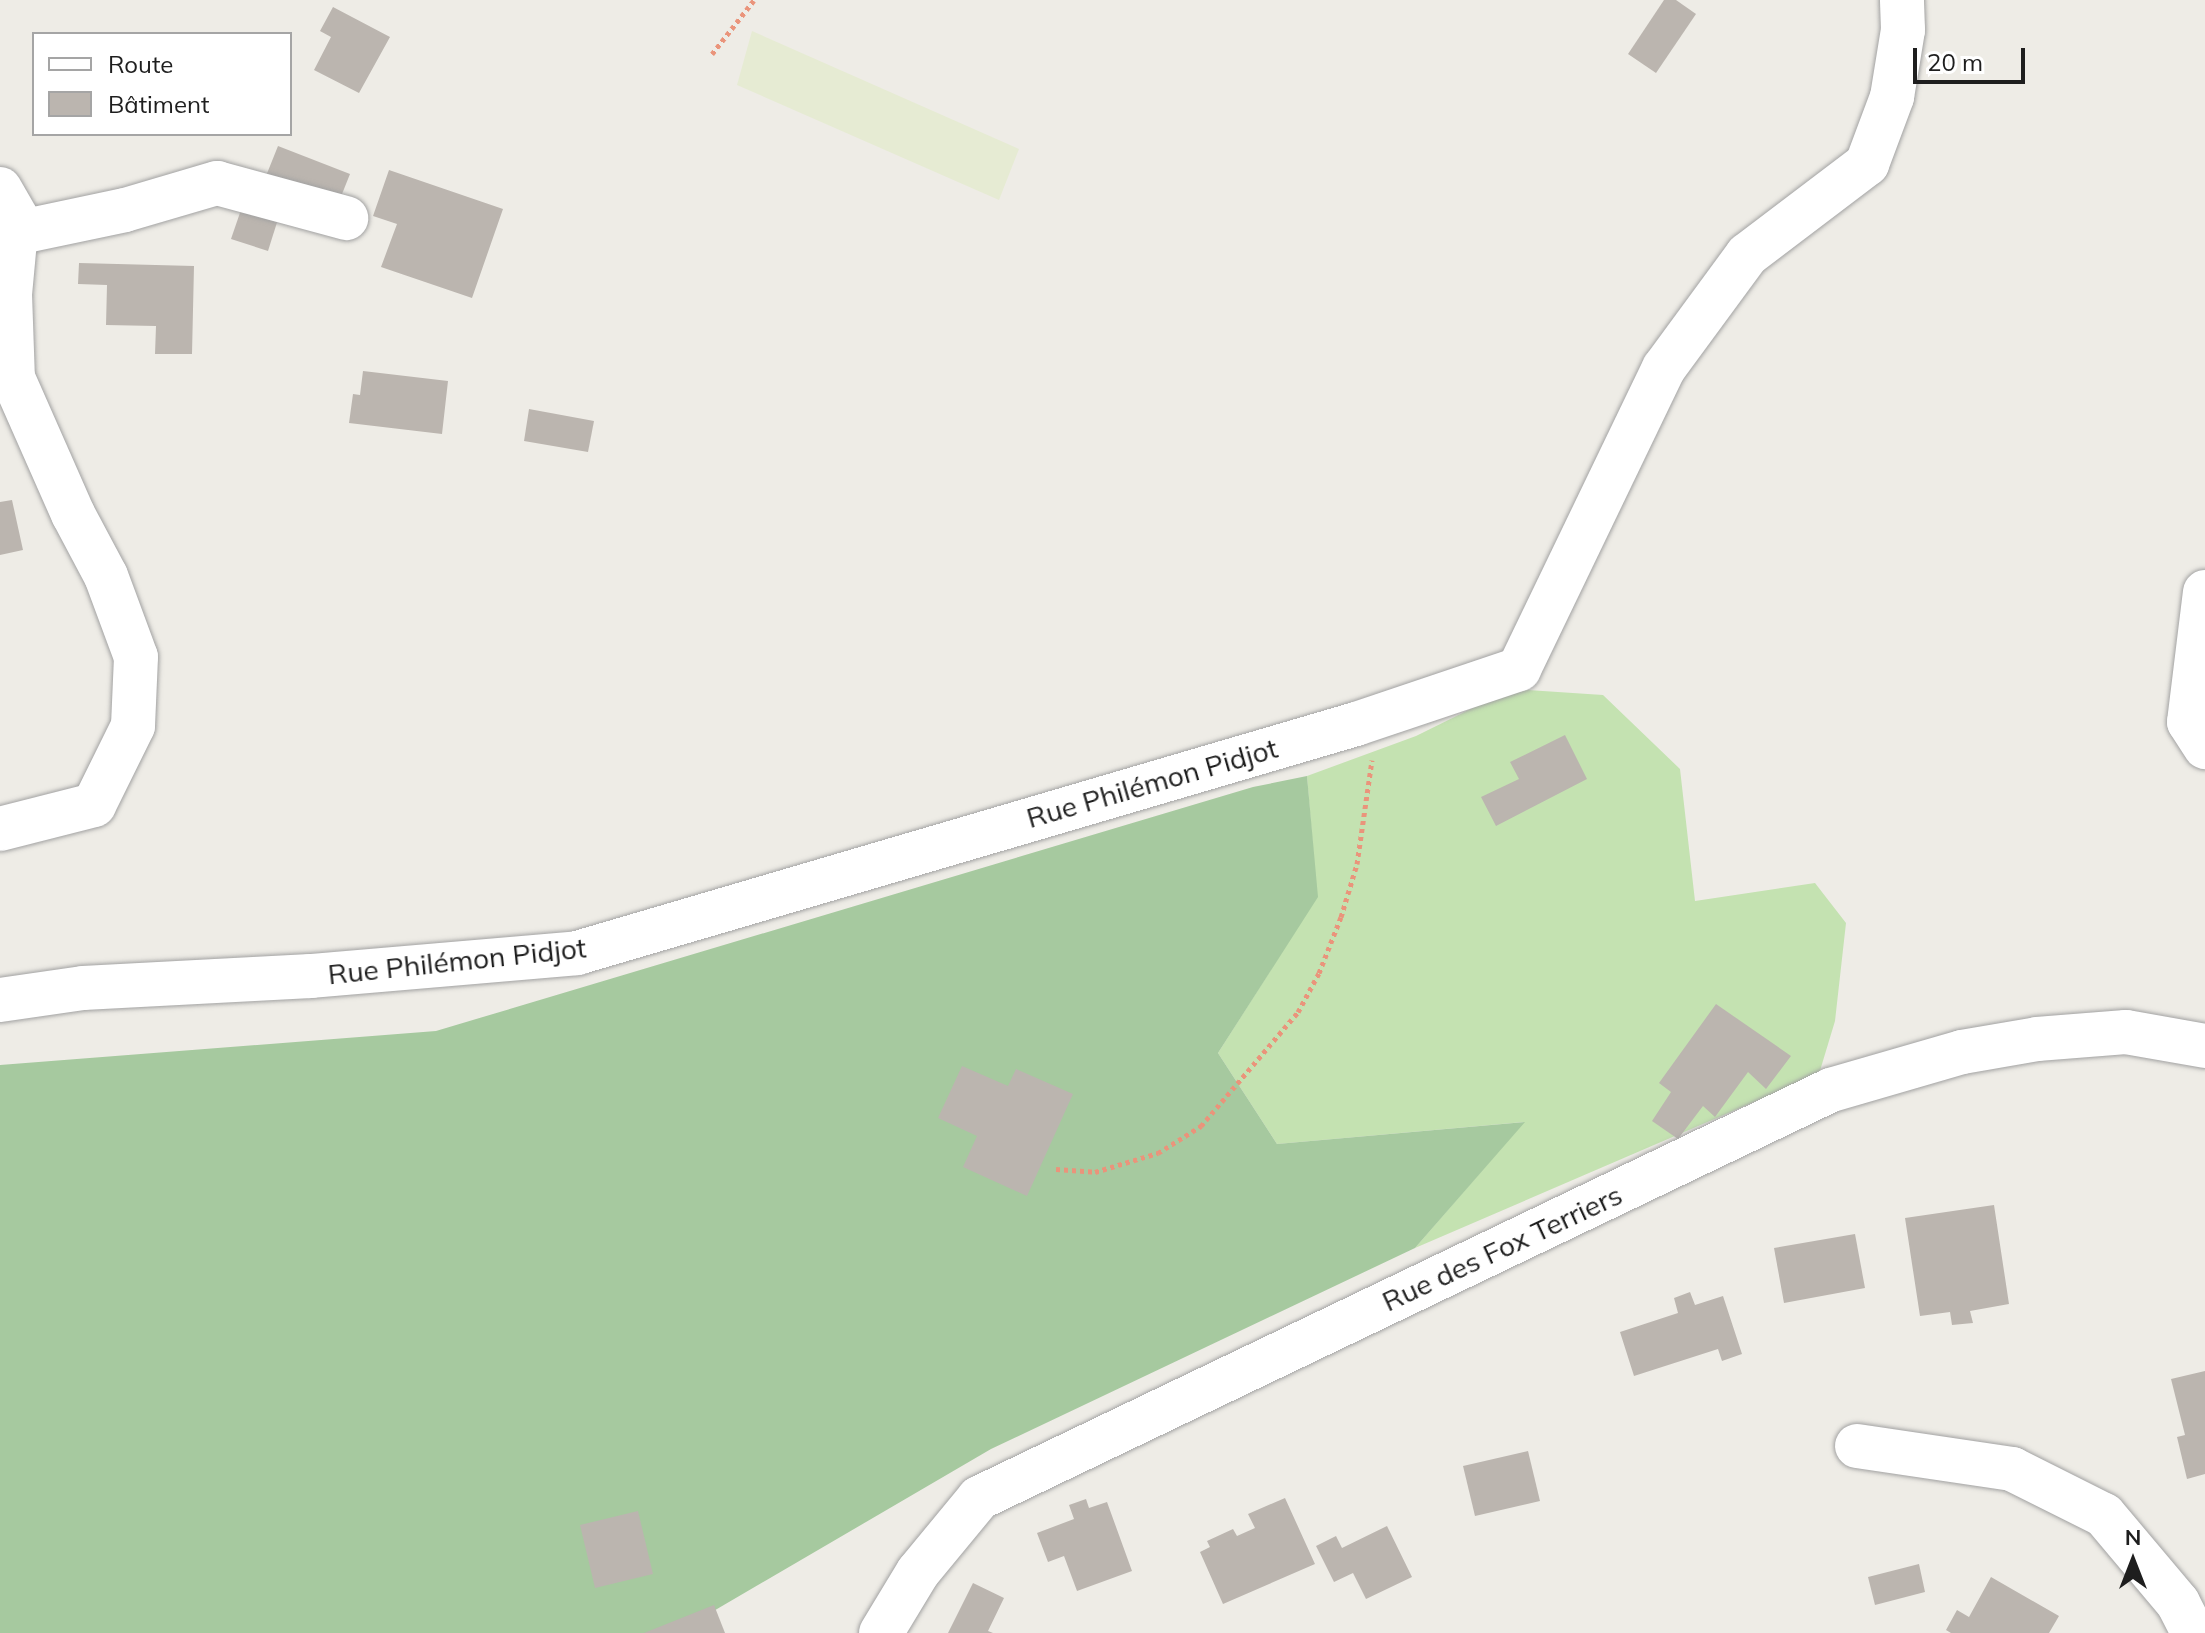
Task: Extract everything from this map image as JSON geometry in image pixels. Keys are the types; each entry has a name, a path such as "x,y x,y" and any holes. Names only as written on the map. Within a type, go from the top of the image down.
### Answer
{"street":[{"name":"Rue Philémon Pidjot","path":"0,1000 83,988 311,976 577,953 1379,716 1519,669 1664,368 1747,255 1867,164 1892,97 1903,30 1902,0"},
{"path":"16,233 125,210 217,183 346,218"},
{"path":"0,189 17,219 10,294 13,378 73,514 106,576 136,657 133,726 94,805 0,829"},
{"path":"2205,592 2189,722 2205,747"},
{"name":"Rue des Fox Terriers","path":"881,1633 918,1572 979,1498 1831,1090 1962,1052 2037,1039 2126,1032 2205,1046"},
{"path":"1857,1446 2012,1469 2104,1515 2178,1603 2193,1633"}],"path":[{"path":"712,54 754,0"},
{"path":"1056,1169 1095,1172 1158,1153 1201,1126 1298,1012 1325,959 1357,864 1379,716"}],"green space":[{"path":"752,31 1019,149 999,200 737,85"},
{"path":"1511,689 1603,695 1680,769 1695,901 1815,883 1846,923 1835,1021 1819,1074 1415,1248 1524,1122 1277,1144 1218,1053 1317,897 1307,776 1416,736"},
{"path":"1307,776 1318,897 1218,1053 1277,1144 1525,1122 1415,1248 991,1449 676,1633 0,1633 0,1065 436,1031 1253,787"}],"building":[{"path":"1664,0 1676,0 1696,14 1656,73 1628,54"},
{"path":"333,7 390,37 359,93 314,70 331,37 320,31"},
{"path":"278,146 350,174 338,204 266,176"},
{"path":"389,170 503,209 472,298 381,267 397,224 373,216"},
{"path":"243,204 279,216 268,251 231,239"},
{"path":"79,263 194,266 192,354 155,354 156,326 106,325 107,285 78,284"},
{"path":"363,371 448,381 442,434 349,423 353,394 360,395"},
{"path":"529,409 594,421 588,452 524,441"},
{"path":"12,500 23,550 0,555 0,502"},
{"path":"1565,735 1587,779 1496,826 1481,797 1519,779 1510,762"},
{"path":"1716,1004 1791,1056 1766,1089 1748,1072 1715,1117 1703,1106 1678,1139 1652,1121 1671,1092 1659,1083"},
{"path":"962,1066 1008,1086 1016,1069 1073,1094 1027,1196 963,1167 977,1136 938,1118"},
{"path":"1994,1205 2009,1304 1970,1311 1973,1323 1952,1325 1950,1312 1920,1316 1905,1218"},
{"path":"1855,1234 1865,1288 1784,1303 1774,1248"},
{"path":"1690,1292 1695,1305 1723,1296 1742,1354 1722,1361 1718,1349 1634,1376 1620,1332 1678,1313 1674,1298"},
{"path":"2205,1371 2205,1474 2187,1479 2177,1437 2185,1435 2171,1379"},
{"path":"1528,1451 1540,1501 1475,1516 1463,1466"},
{"path":"1285,1498 1315,1564 1223,1604 1200,1552 1210,1547 1207,1541 1233,1529 1237,1536 1255,1528 1248,1514"},
{"path":"1086,1499 1089,1508 1107,1502 1132,1571 1077,1591 1064,1556 1048,1562 1037,1533 1074,1519 1069,1505"},
{"path":"638,1511 653,1574 595,1588 580,1525"},
{"path":"1387,1526 1412,1577 1366,1599 1353,1573 1334,1582 1316,1546 1336,1536 1342,1548"},
{"path":"1919,1564 1925,1592 1875,1605 1868,1577"},
{"path":"1991,1577 2059,1616 2049,1633 1951,1633 1946,1630 1957,1610 1969,1617"},
{"path":"973,1583 1004,1598 988,1631 993,1633 948,1633"},
{"path":"714,1605 725,1633 644,1633"}]}
